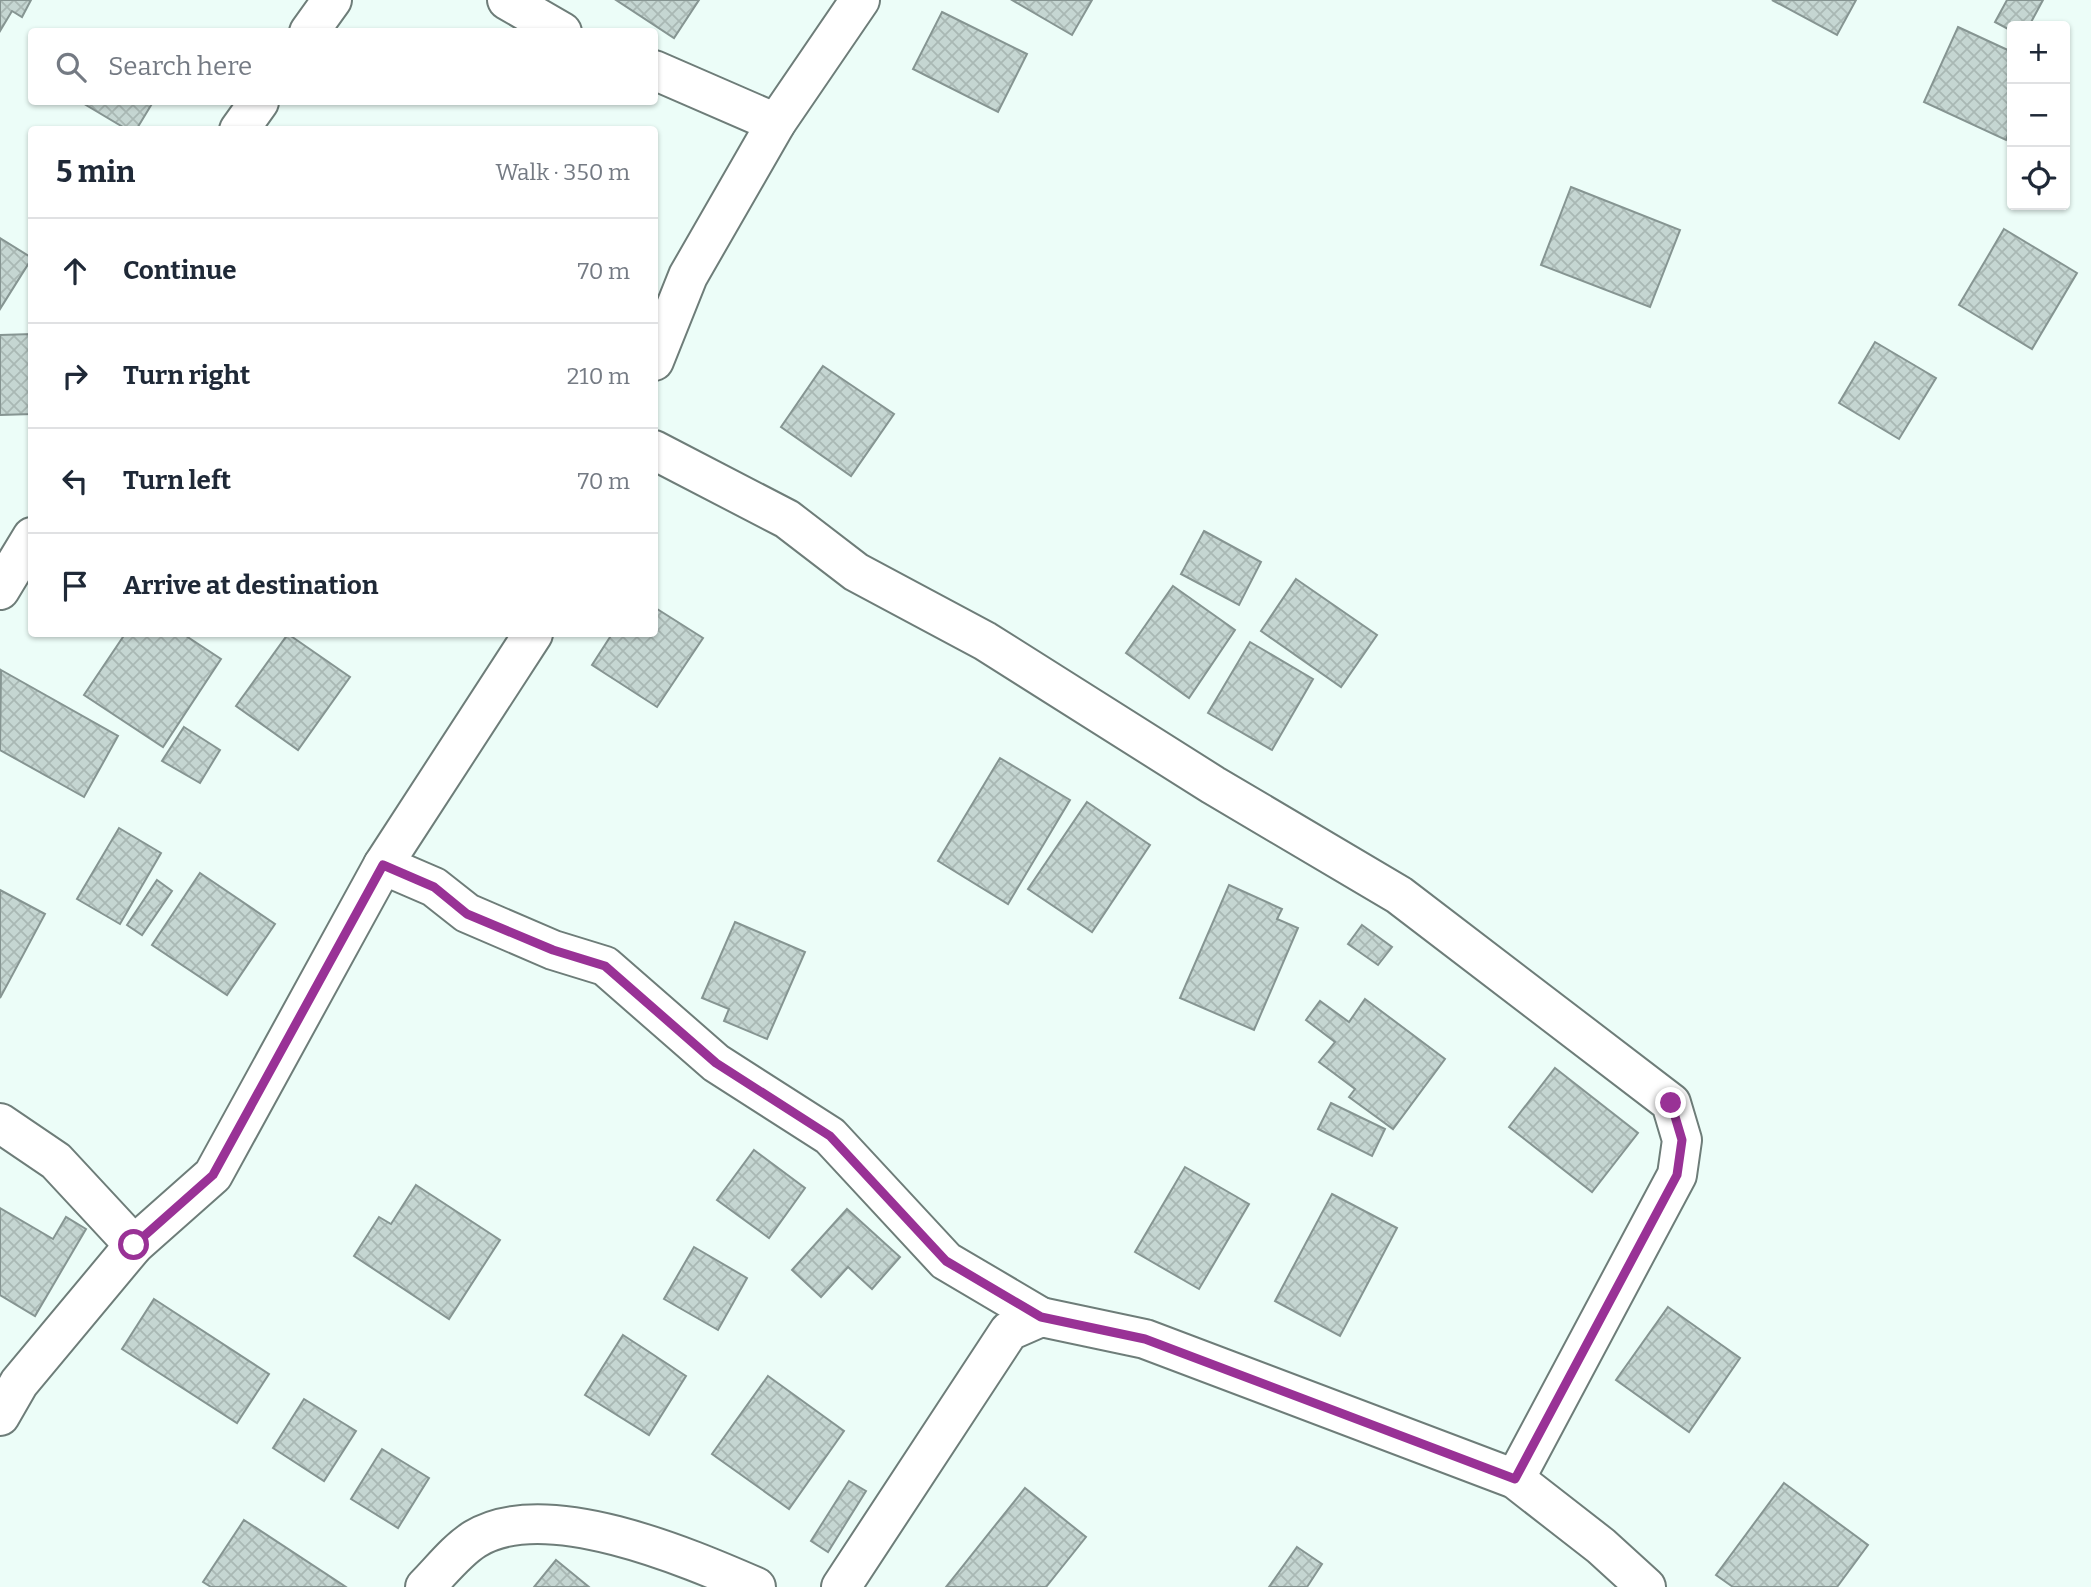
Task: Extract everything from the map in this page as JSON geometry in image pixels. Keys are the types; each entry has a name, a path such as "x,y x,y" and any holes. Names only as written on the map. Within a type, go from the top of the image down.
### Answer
{"street":[{"path":"312,28 332,0"},
{"path":"507,0 555,28"},
{"path":"658,351 688,276 776,123 860,0"},
{"path":"658,72 776,123"},
{"path":"242,126 257,105"},
{"path":"658,452 788,519 856,572 985,641 1213,785 1399,895 1671,1103 1682,1140 1677,1175 1515,1479"},
{"path":"0,590 28,544"},
{"path":"0,1416 19,1383 134,1245 213,1175 383,865 531,637"},
{"path":"383,865 434,887 467,914 553,950 605,966 716,1063 830,1136 946,1261 1041,1317 1145,1339 1515,1479 1601,1546 1646,1587"},
{"path":"0,1123 56,1161 134,1245"},
{"path":"841,1587 1009,1331 1041,1317"},
{"path":"425,1587 475,1539 523,1522 569,1525 674,1554 756,1587"}],"building":[{"path":"0,0 31,0 22,17 12,11 0,31"},
{"path":"616,0 699,0 674,38"},
{"path":"1012,0 1092,0 1072,35"},
{"path":"1772,0 1856,0 1837,35"},
{"path":"2007,0 2043,0 2032,21 2007,21 2007,28 1995,22"},
{"path":"942,12 1027,54 998,112 913,69"},
{"path":"1958,27 2007,50 2006,140 1924,102"},
{"path":"86,105 151,105 138,126 121,126"},
{"path":"1571,187 1680,230 1650,307 1541,265"},
{"path":"2004,229 2077,273 2032,349 1959,305"},
{"path":"0,238 28,256 28,264 0,309"},
{"path":"28,334 28,414 0,415 0,335"},
{"path":"1875,342 1936,378 1899,439 1839,403"},
{"path":"823,366 894,414 851,476 781,427"},
{"path":"1204,531 1261,562 1239,605 1181,574"},
{"path":"1296,579 1377,635 1341,687 1261,631"},
{"path":"1173,586 1235,630 1189,698 1126,653"},
{"path":"658,610 703,638 657,707 592,665 610,637 658,637"},
{"path":"123,637 188,637 221,659 163,747 84,695"},
{"path":"286,637 292,637 350,677 298,750 236,706"},
{"path":"1250,642 1313,679 1272,750 1208,713"},
{"path":"1,670 118,736 84,797 0,750"},
{"path":"184,727 220,750 200,783 162,761"},
{"path":"1000,758 1070,800 1008,904 938,861"},
{"path":"1087,802 1150,845 1092,932 1028,889"},
{"path":"119,828 161,853 120,924 77,899"},
{"path":"200,873 275,924 227,995 152,945"},
{"path":"157,880 172,891 142,935 127,925"},
{"path":"1229,885 1282,909 1277,919 1298,928 1254,1030 1180,998"},
{"path":"0,890 45,914 0,998"},
{"path":"735,922 805,952 767,1039 724,1021 729,1009 702,998"},
{"path":"1362,925 1392,947 1378,965 1348,944"},
{"path":"1365,999 1445,1059 1393,1129 1349,1097 1355,1089 1319,1062 1335,1042 1306,1020 1320,1001 1349,1022"},
{"path":"1555,1068 1638,1133 1592,1192 1509,1127"},
{"path":"1331,1103 1385,1129 1372,1156 1318,1129"},
{"path":"754,1150 805,1188 769,1238 717,1200"},
{"path":"1185,1167 1249,1204 1199,1289 1135,1252"},
{"path":"416,1185 500,1240 449,1319 354,1256 379,1217 391,1224"},
{"path":"1332,1194 1397,1228 1340,1336 1275,1301"},
{"path":"0,1208 53,1239 66,1217 86,1229 35,1316 0,1295"},
{"path":"847,1209 900,1257 872,1289 848,1267 821,1297 792,1270"},
{"path":"694,1247 747,1278 718,1330 664,1299"},
{"path":"154,1299 269,1374 237,1423 122,1349"},
{"path":"1668,1307 1740,1358 1689,1432 1616,1380"},
{"path":"623,1335 686,1376 649,1435 585,1395"},
{"path":"768,1376 844,1431 789,1509 712,1454"},
{"path":"304,1399 356,1431 324,1481 273,1448"},
{"path":"382,1449 429,1478 398,1528 351,1499"},
{"path":"849,1481 866,1491 828,1552 811,1541"},
{"path":"1784,1483 1868,1545 1837,1587 1733,1587 1716,1575"},
{"path":"1025,1488 1086,1537 1046,1587 946,1587"},
{"path":"244,1520 346,1587 211,1587 203,1582"},
{"path":"1297,1547 1322,1564 1307,1587 1269,1587"},
{"path":"556,1560 589,1587 534,1587"}],"route":[{"path":"134,1245 213,1175 383,865 434,887 467,914 553,950 605,966 716,1063 830,1136 946,1261 1041,1317 1145,1339 1515,1479 1677,1175 1682,1140 1671,1103"}]}
